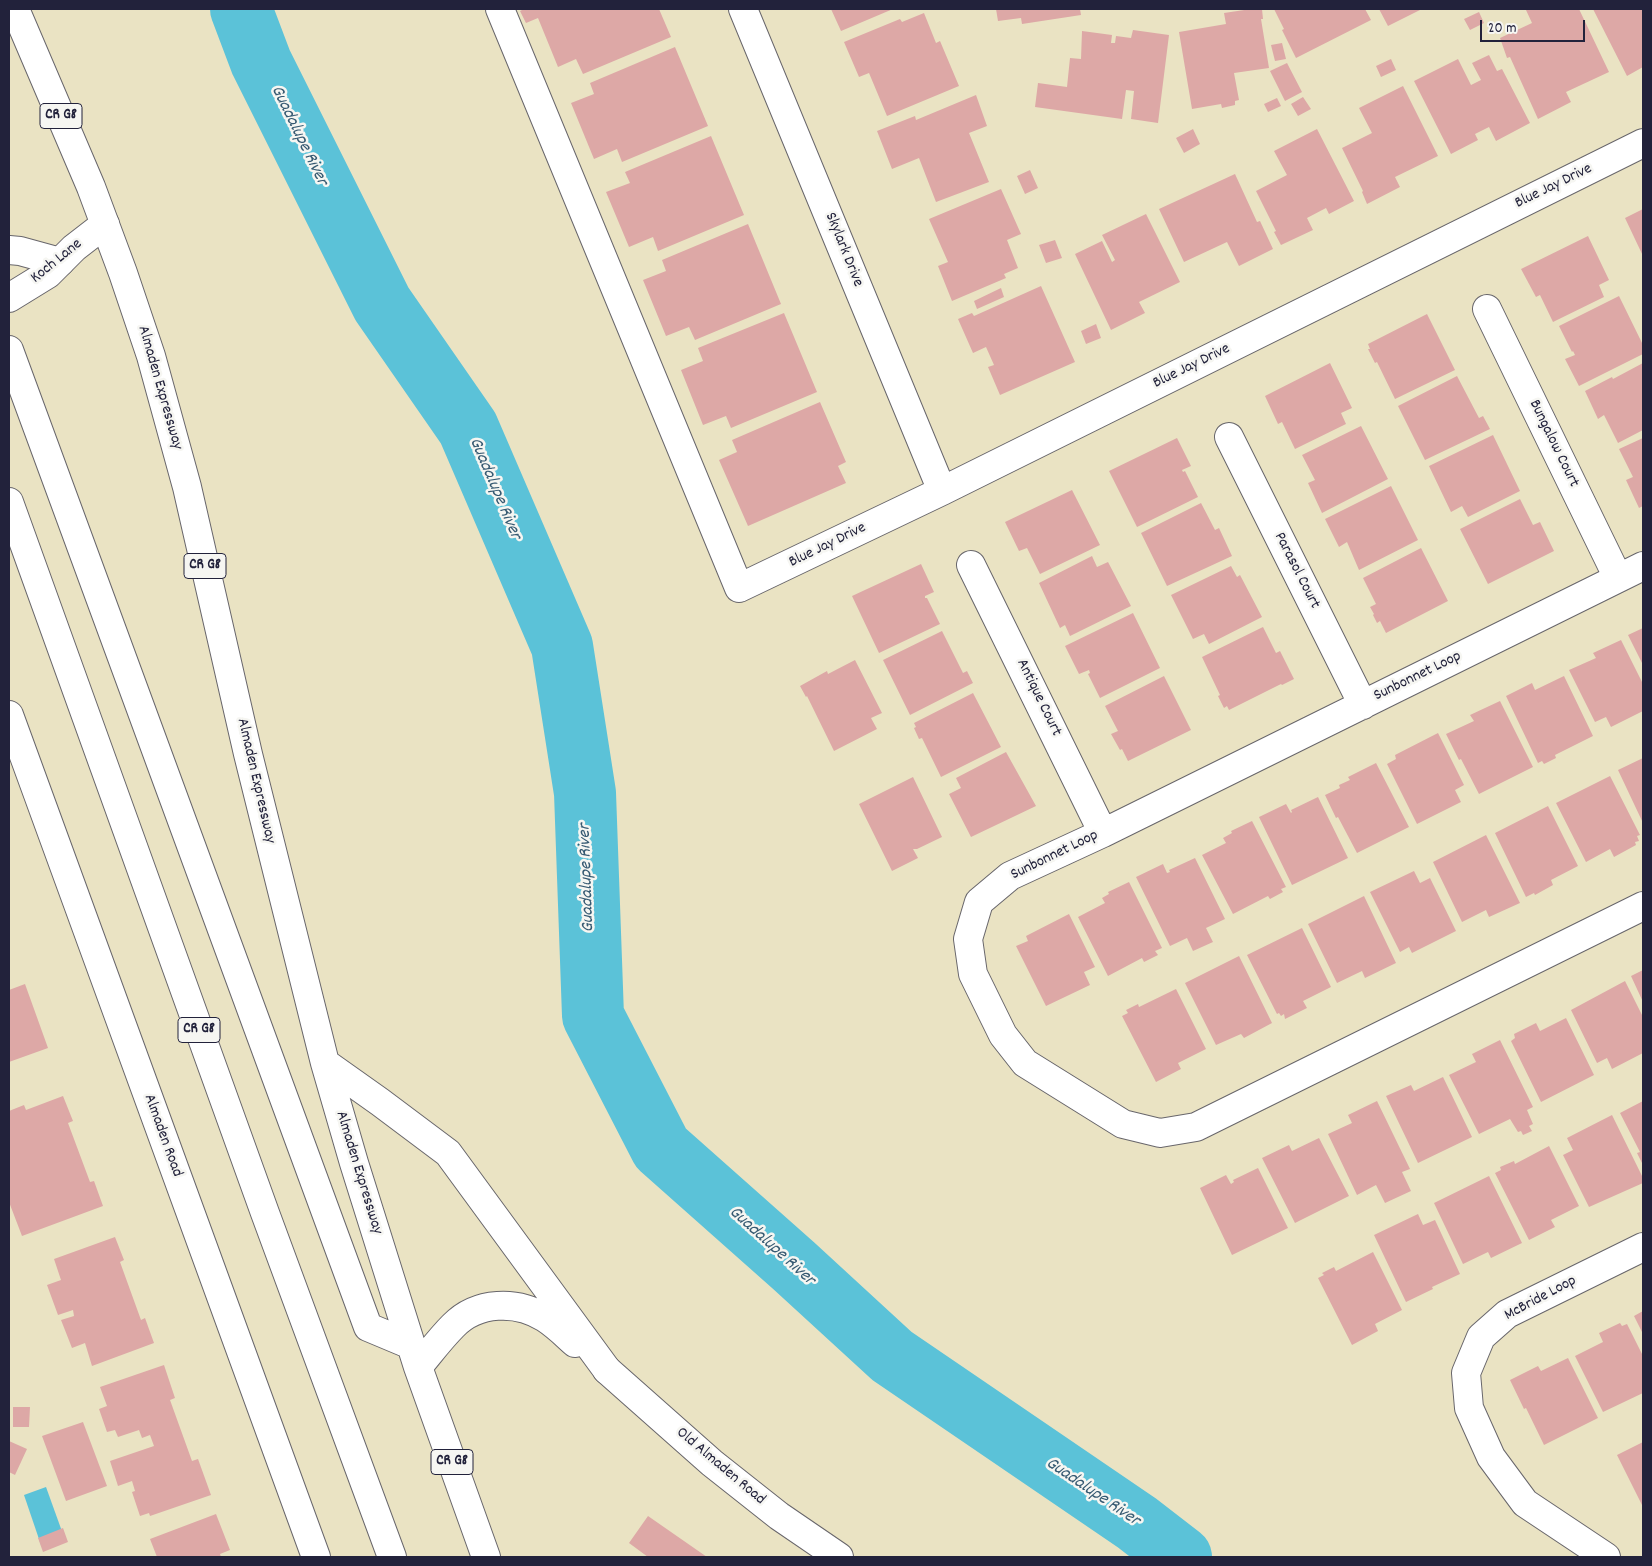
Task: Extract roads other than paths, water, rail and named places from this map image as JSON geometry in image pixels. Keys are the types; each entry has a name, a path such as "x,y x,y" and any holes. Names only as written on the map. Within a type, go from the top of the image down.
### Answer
{"street":[{"name":"Almaden Expressway","path":"15,9 91,187 151,356 187,487 248,754 325,1063 414,1356 486,1557"},
{"name":"Blue Jay Drive","path":"500,9 739,588 942,491 1643,143"},
{"name":"Skylark Drive","path":"744,9 942,491"},
{"name":"Koch Lane","path":"9,298 48,274 74,248 105,224"},
{"path":"9,250 20,251 60,262"},
{"name":"Bungalow Court","path":"1487,309 1618,578"},
{"path":"9,350 368,1327 414,1356 468,1314 490,1306 505,1305 525,1308 546,1318 607,1370"},
{"name":"Parasol Court","path":"1229,437 1363,705"},
{"name":"CR G8","path":"9,502 269,1223 392,1557"},
{"name":"Antique Court","path":"971,564 1103,832"},
{"name":"Sunbonnet Loop","path":"1643,566 1363,705 1010,876 979,902 968,939 973,974 1004,1035 1025,1063 1123,1124 1160,1133 1196,1127 1643,906"},
{"name":"Almaden Road","path":"9,715 316,1557"},
{"path":"325,1063 448,1153 607,1370"},
{"name":"McBride Loop","path":"1606,1557 1525,1503 1491,1457 1469,1408 1466,1372 1480,1336 1507,1314 1643,1247"},
{"name":"Old Almaden Road","path":"607,1370 712,1463 779,1516 838,1557"}],"water":[{"path":"46,1487 64,1537 41,1545 24,1495"}],"waterway":[{"name":"Guadalupe River","path":"241,9 261,62 382,304 468,428 562,646 585,793 593,1016 661,1148 892,1356 1137,1523 1181,1557"}]}
